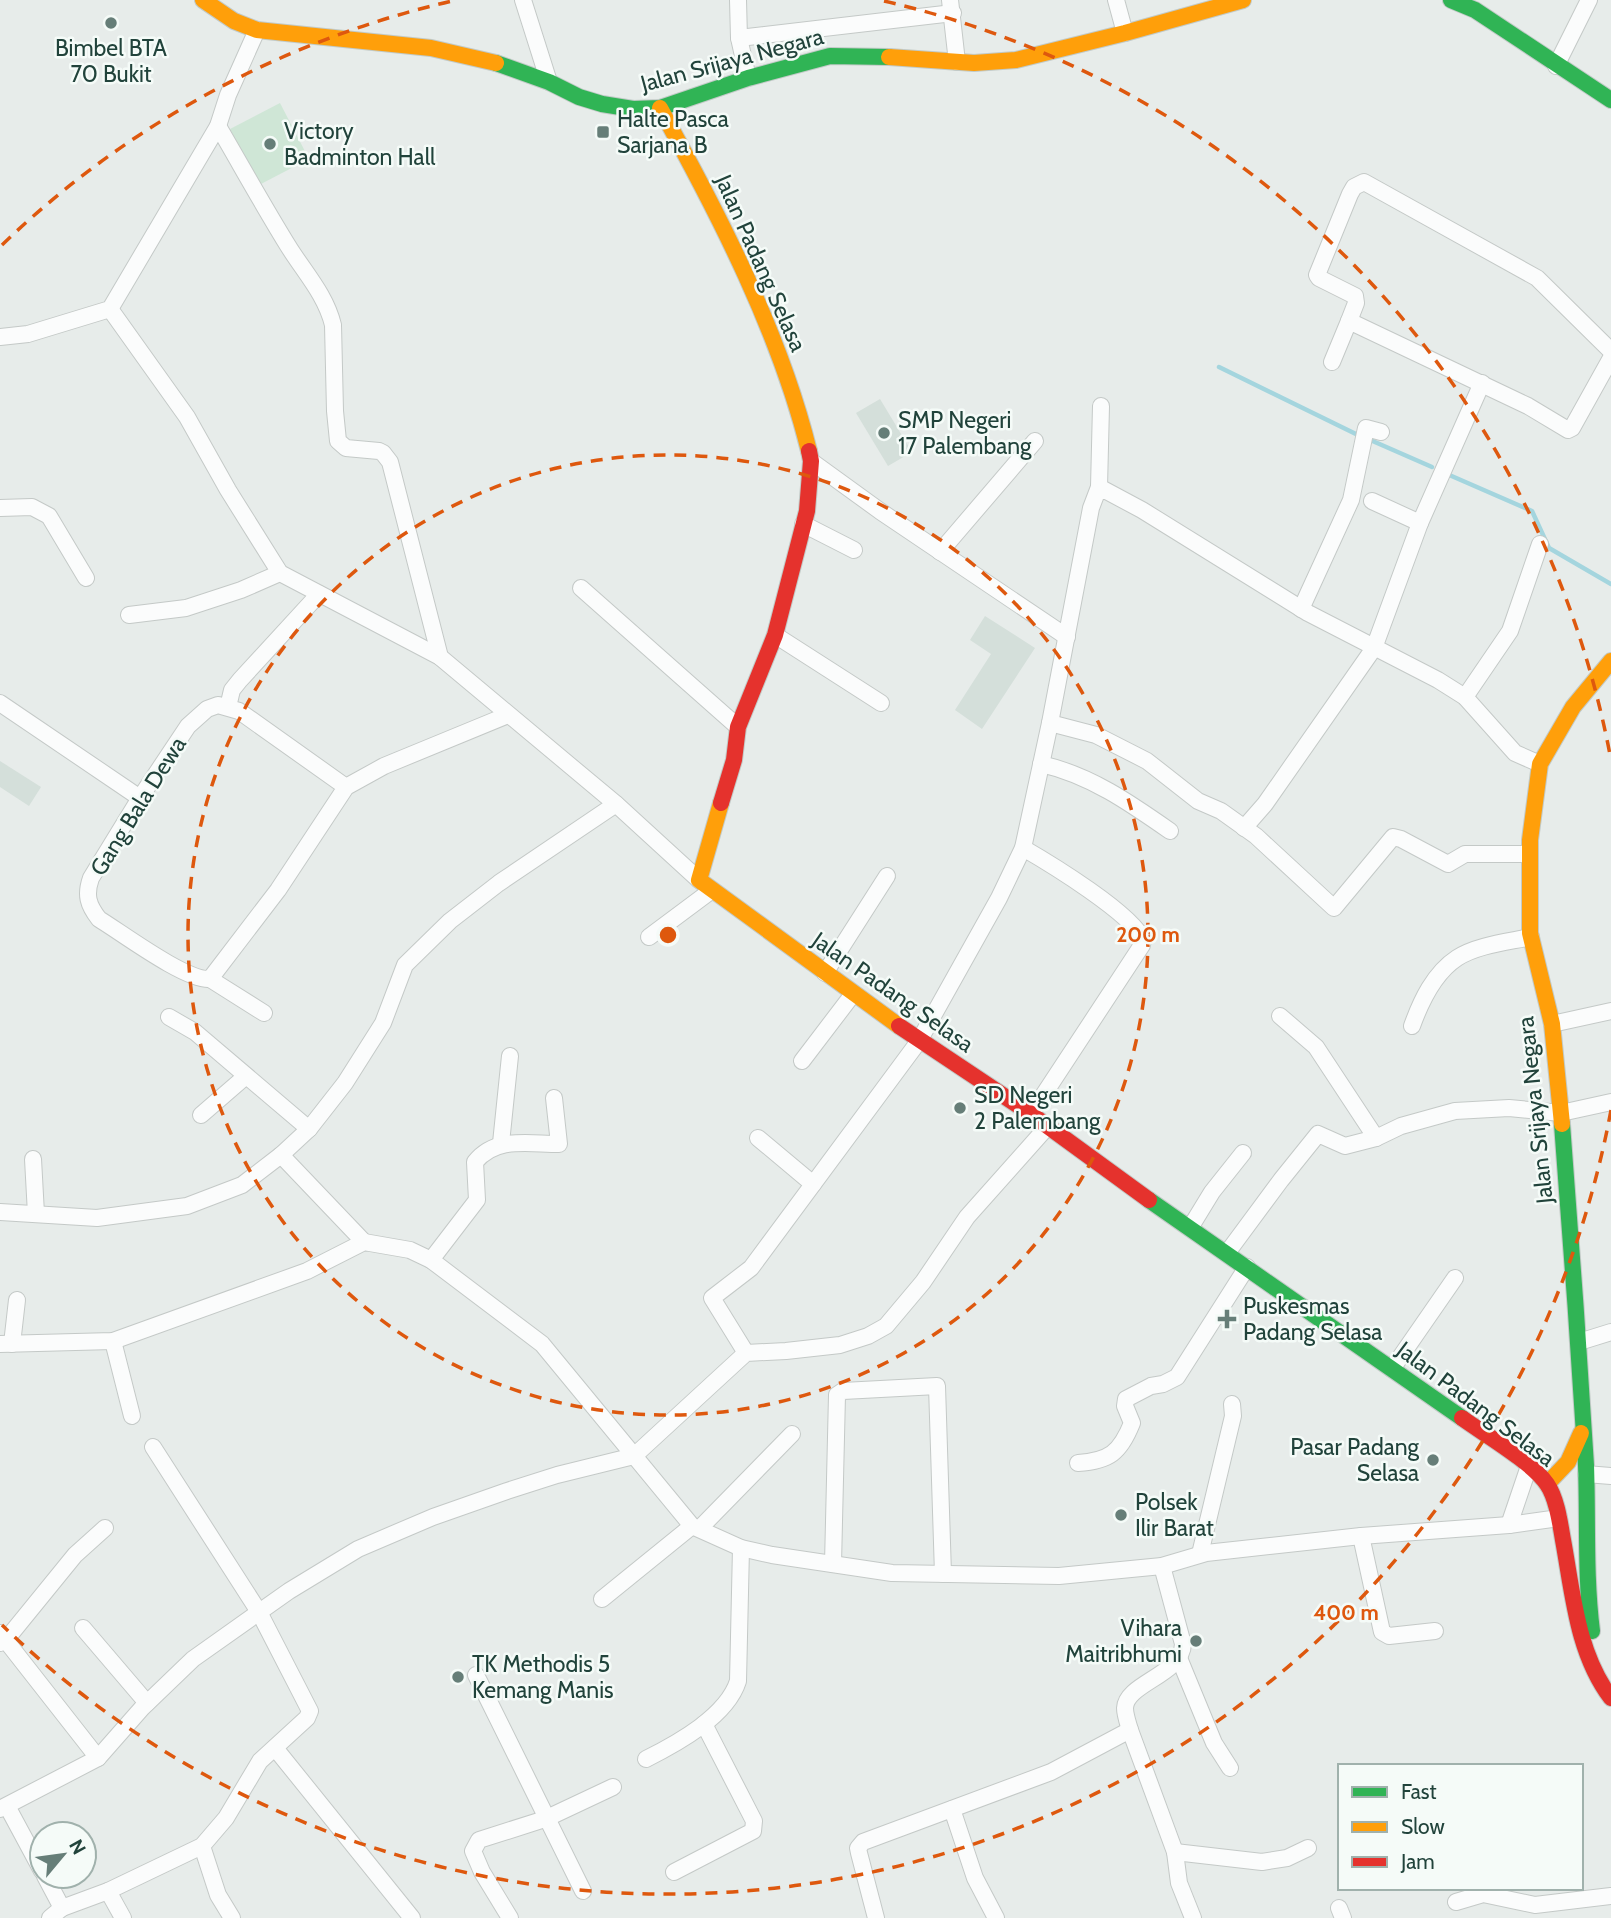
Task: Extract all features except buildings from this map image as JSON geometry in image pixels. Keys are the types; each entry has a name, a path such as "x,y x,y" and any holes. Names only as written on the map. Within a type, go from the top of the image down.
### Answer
{"main road":[{"name":"Jalan Srijaya Negara","path":"202,0 234,21 257,30 431,48 494,62 549,82 579,97 633,109 660,108 748,78 830,56 957,62 1016,60 1242,0"},
{"path":"1451,0 1480,6 1556,66 1611,100"},
{"name":"Jalan Padang Selasa","path":"660,108 688,159 764,316 800,415 811,461 803,524 775,635 738,727 734,760 706,885 919,1041 1031,1114 1115,1177 1529,1466 1547,1484 1559,1518 1581,1641 1602,1686 1611,1698"},
{"name":"Jalan Srijaya Negara","path":"1611,661 1573,707 1540,764 1530,854 1531,937 1552,1024 1561,1113 1586,1474 1589,1606 1594,1644 1611,1683"},
{"path":"1547,1484 1568,1462 1582,1431"}],"street":[{"path":"523,0 549,82"},
{"path":"738,0 739,38 748,78"},
{"path":"1116,0 1125,33"},
{"path":"1556,66 1589,0"},
{"path":"739,38 951,6 957,62"},
{"path":"0,337 28,334 110,309 218,126 228,95 257,30"},
{"path":"218,126 291,251 330,311 333,325 338,441 344,447 383,453 390,462 440,657"},
{"path":"1332,362 1356,303 1355,296 1317,275 1350,194 1354,187 1364,182 1537,278 1611,351"},
{"path":"110,309 187,417 228,490 281,573 440,657 615,804 706,885 649,937"},
{"path":"1349,321 1482,383 1569,430 1611,358"},
{"path":"1244,828 1265,804 1374,648 1420,523 1482,383"},
{"path":"747,1353 712,1298 751,1268 919,1041 999,898 1023,848 1091,508 1099,487 1101,406"},
{"path":"1301,609 1351,500 1366,428 1381,432"},
{"path":"940,552 1035,441"},
{"path":"811,461 1067,637"},
{"path":"1099,487 1142,510 1301,609 1438,680 1465,697 1515,753 1540,764"},
{"path":"1372,501 1420,523"},
{"path":"0,508 32,507 50,516 86,578"},
{"path":"803,524 854,550"},
{"path":"1465,697 1510,631 1540,544"},
{"path":"129,615 186,608 241,590 281,573"},
{"path":"581,588 738,727"},
{"path":"319,594 240,680 232,690 228,707 239,711 345,787"},
{"path":"775,635 881,703"},
{"path":"0,703 140,798"},
{"name":"Gang Bala Dewa","path":"210,979 202,979 168,962 99,919 91,909 87,890 91,878 140,798 188,726 207,709 218,705 228,707"},
{"path":"264,1013 210,979 278,890 345,787 384,766 508,715"},
{"path":"1050,723 1096,736 1147,761 1198,801 1221,811 1256,836 1334,908 1393,837 1448,864 1465,854 1530,854"},
{"path":"1041,764 1072,772 1118,796 1170,831"},
{"path":"0,1212 97,1218 187,1206 242,1185 281,1156 309,1129 345,1083 383,1023 405,965 450,921 499,883 615,804"},
{"path":"1023,848 1073,878 1132,925 1143,940 1031,1114"},
{"path":"825,973 887,876"},
{"path":"1412,1026 1429,989 1457,958 1497,944 1531,937"},
{"path":"802,1061 853,993"},
{"path":"1552,1024 1611,1012"},
{"path":"1280,1016 1321,1053 1376,1138"},
{"path":"169,1017 195,1032 309,1129"},
{"path":"502,1143 510,1056"},
{"path":"201,1115 246,1076"},
{"path":"431,1260 477,1200 475,1162 487,1150 502,1143 559,1144 554,1098"},
{"path":"1227,1254 1320,1134 1345,1146 1455,1111 1508,1108 1561,1113 1611,1102"},
{"path":"28,1848 3,1808 98,1758 147,1703 193,1659 289,1591 358,1549 433,1517 557,1475 634,1456 747,1353 840,1345 868,1336 886,1326 923,1282 967,1217 1048,1126"},
{"path":"758,1138 813,1184"},
{"path":"1190,1228 1212,1192 1242,1153"},
{"path":"281,1156 364,1242 410,1250 431,1260 542,1344 696,1527 741,1548 892,1573 1059,1576 1162,1566 1200,1554 1559,1518"},
{"path":"33,1159 36,1214"},
{"path":"18,1300 6,1344 113,1341 307,1271 364,1242"},
{"path":"1079,1463 1100,1461 1112,1455 1132,1423 1125,1406 1126,1399 1152,1385 1163,1384 1177,1377 1247,1267"},
{"path":"1392,1369 1455,1278"},
{"path":"1578,1342 1611,1332"},
{"path":"113,1341 132,1416"},
{"path":"833,1564 837,1395 843,1391 937,1386 943,1574"},
{"path":"1200,1554 1233,1416 1232,1404"},
{"path":"602,1600 696,1527 792,1434"},
{"path":"49,1890 56,1913 202,1846 226,1818 260,1760 307,1718 310,1710 259,1612 153,1447"},
{"path":"1509,1525 1529,1466"},
{"path":"1586,1474 1611,1476"},
{"path":"98,1758 2,1639 75,1555 105,1528"},
{"path":"1362,1536 1382,1632 1389,1636 1435,1631"},
{"path":"646,1759 704,1724 727,1704 738,1681 741,1548"},
{"path":"1162,1566 1183,1651 1174,1664 1133,1694 1126,1704 1130,1730 1175,1852 1179,1883 1193,1918"},
{"path":"83,1628 147,1703"},
{"path":"1179,1658 1214,1744 1230,1769"},
{"path":"476,1675 583,1891"},
{"path":"674,1872 753,1831 754,1828 754,1821 704,1724"},
{"path":"876,1918 859,1853 861,1844 1051,1772 1130,1730"},
{"path":"275,1748 412,1918"},
{"path":"510,1918 482,1872 473,1851 479,1840 545,1819 613,1787"},
{"path":"952,1809 975,1878 996,1918"},
{"path":"202,1846 218,1895 232,1918"},
{"path":"1175,1852 1275,1861 1308,1847"},
{"path":"108,1891 123,1918"},
{"path":"1456,1902 1483,1894 1535,1906 1611,1896"}],"shaded area":[{"name":"SMP Negeri 17 Palembang","path":"880,399 912,452 888,466 856,413"},
{"path":"985,616 1035,648 982,729 955,710 991,654 970,640"},
{"path":"0,761 41,787 29,806 0,787"}],"green space":[{"name":"Victory Badminton Hall","path":"280,103 309,159 259,185 230,129"}],"waterway":[{"path":"1219,367 1360,436"},
{"path":"1368,439 1432,467"},
{"path":"1447,474 1532,511 1549,548 1611,584"}],"traffic: fast":[{"path":"1451,0 1475,10 1611,100"},
{"path":"496,63 549,82 579,97 633,109 660,108 748,78 830,56 889,57"},
{"path":"1562,1124 1586,1465 1592,1631"},
{"path":"1149,1200 1462,1418"}],"traffic: slow":[{"path":"203,0 234,21 257,30 431,48 496,63"},
{"path":"889,57 974,63 1016,60 1243,0"},
{"path":"660,108 746,275 782,363 809,451"},
{"path":"1562,1124 1552,1024 1530,933 1530,840 1540,764 1573,707 1611,661"},
{"path":"721,803 699,880 899,1026"},
{"path":"1547,1484 1568,1462 1581,1433"}],"traffic: jam":[{"path":"721,803 734,760 738,727 775,635 807,511 811,461 809,451"},
{"path":"899,1026 1031,1114 1149,1200"},
{"path":"1462,1418 1507,1449 1547,1484 1556,1504 1578,1622 1591,1662 1611,1698"}],"place":[{"name":"Bimbel BTA 70 Bukit","path":"111,23"},
{"name":"Halte Pasca Sarjana B","path":"603,132"},
{"name":"Victory Badminton Hall","path":"270,144"},
{"name":"SMP Negeri 17 Palembang","path":"884,433"},
{"name":"SD Negeri 2 Palembang","path":"960,1108"},
{"name":"Puskesmas Padang Selasa","path":"1227,1319"},
{"name":"Pasar Padang Selasa","path":"1433,1460"},
{"name":"Polsek Ilir Barat","path":"1121,1515"},
{"name":"Vihara Maitribhumi","path":"1196,1641"},
{"name":"TK Methodis 5 Kemang Manis","path":"458,1677"}]}
